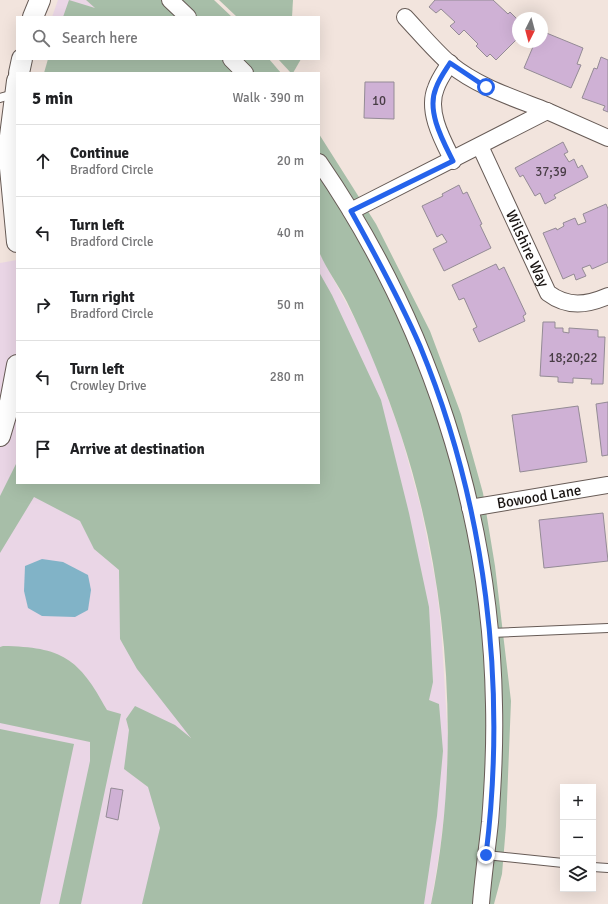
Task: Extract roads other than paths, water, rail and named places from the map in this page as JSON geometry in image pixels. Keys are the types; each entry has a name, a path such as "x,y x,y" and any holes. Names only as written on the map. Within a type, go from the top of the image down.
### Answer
{"street":[{"path":"33,16 40,0"},
{"path":"170,0 187,16"},
{"path":"405,17 450,63 486,87 547,111 608,138"},
{"path":"19,72 22,60"},
{"path":"232,60 244,72"},
{"path":"450,63 435,89 434,106 436,124 453,161"},
{"path":"11,91 10,168 16,231"},
{"path":"351,211 453,161 547,111"},
{"name":"Wilshire Way","path":"480,146 548,293 556,299 579,304 591,303 608,296"},
{"path":"320,164 351,211 384,270 420,346 449,428 470,508 483,578 490,633 494,705 494,764 481,904"},
{"path":"0,436 10,402 16,370"},
{"name":"Bowood Lane","path":"470,508 608,485"}],"lane":[{"path":"490,633 608,628"},
{"path":"486,855 560,864"},
{"path":"596,867 608,868"}],"water":[{"path":"42,559 63,562 88,575 91,590 88,610 75,617 42,616 28,608 24,591 25,566"}]}
